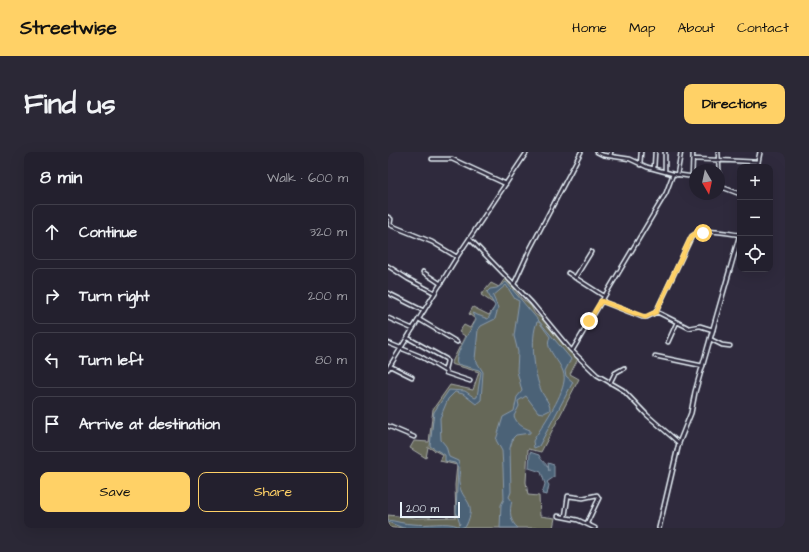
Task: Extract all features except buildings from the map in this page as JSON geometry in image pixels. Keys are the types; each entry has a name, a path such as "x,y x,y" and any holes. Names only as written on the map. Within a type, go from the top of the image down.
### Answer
{"street":[{"path":"412,377 389,367 400,348 420,320 424,311 458,257 527,152"},
{"path":"514,284 530,249 581,152"},
{"path":"597,152 630,160 654,169 689,176"},
{"path":"610,156 611,152"},
{"path":"640,165 641,152"},
{"path":"654,169 655,152"},
{"path":"665,152 665,171"},
{"path":"572,351 666,193 675,174 681,152"},
{"path":"693,152 693,164"},
{"path":"718,152 718,164"},
{"path":"693,159 758,162 760,152"},
{"path":"432,159 452,159 506,184"},
{"path":"725,188 737,193"},
{"path":"388,217 391,218 390,225 432,242 458,257"},
{"path":"601,301 645,317 656,312 692,236 707,232 737,235"},
{"path":"659,528 679,443 691,413 710,339 740,236"},
{"path":"470,239 514,284 572,351 597,375 623,390 647,415 679,443"},
{"path":"575,278 591,252"},
{"path":"388,266 408,279 435,293"},
{"path":"423,272 441,284"},
{"path":"568,272 604,296"},
{"path":"388,293 424,311"},
{"path":"656,312 691,329 700,326 713,330"},
{"path":"388,318 413,329"},
{"path":"420,320 457,342"},
{"path":"668,342 677,322"},
{"path":"408,338 446,359 448,362 445,371"},
{"path":"710,339 730,346"},
{"path":"388,343 420,356 445,371 470,381"},
{"path":"655,356 703,366"},
{"path":"610,382 615,372 624,368"},
{"path":"388,426 414,437"},
{"path":"565,518 568,496 583,498 597,495 599,498 587,524"},
{"path":"558,516 587,524 595,528"}],"green space":[{"path":"506,277 521,298 531,306 535,314 554,327 561,341 578,359 570,374 579,379 541,452 528,449 526,482 528,495 539,496 540,516 555,518 553,528 388,528 388,515 416,518 456,517 455,485 457,465 440,461 443,455 428,447 426,458 410,448 414,441 429,442 433,409 450,385 473,390 479,372 451,364 465,336 459,332 464,325 470,328 475,319 469,314 473,307 489,315 496,305 481,295 491,283 499,287"}],"water":[{"path":"506,282 571,359 565,371 566,376 573,382 539,446 534,448 533,441 556,404 564,381 562,369 549,347 548,342 550,337 539,322 537,322 533,346 536,375 550,410 544,413 538,412 526,396 518,401 519,406 514,416 520,425 530,430 530,433 516,435 513,438 510,448 511,492 509,497 512,501 510,512 513,523 518,528 500,528 501,505 504,499 503,468 502,451 496,440 503,417 514,411 517,397 522,391 517,371 518,352 514,336 519,301 515,299 506,285 493,296 498,308 495,319 481,326 478,330 475,359 483,372 481,400 476,404 463,394 455,392 448,399 440,418 441,440 446,446 449,457 458,461 460,467 459,483 461,490 470,506 469,518 466,526 460,528 403,528 388,522 388,520 410,524 448,524 458,526 460,524 456,512 458,467 455,463 445,461 445,455 430,446 434,412 449,390 465,391 475,398 477,397 481,372 479,370 457,364 458,355 476,320 472,313 488,319 495,306 487,292 490,289 497,288"},
{"path":"530,452 539,455 549,471 548,463 554,465 554,477 547,482 549,485 547,495 542,494 545,484 541,472 529,468"}],"route":[{"path":"589,321 601,301 622,307 642,317 647,317 656,312 666,287 681,261 691,237 696,233 703,233"}]}
